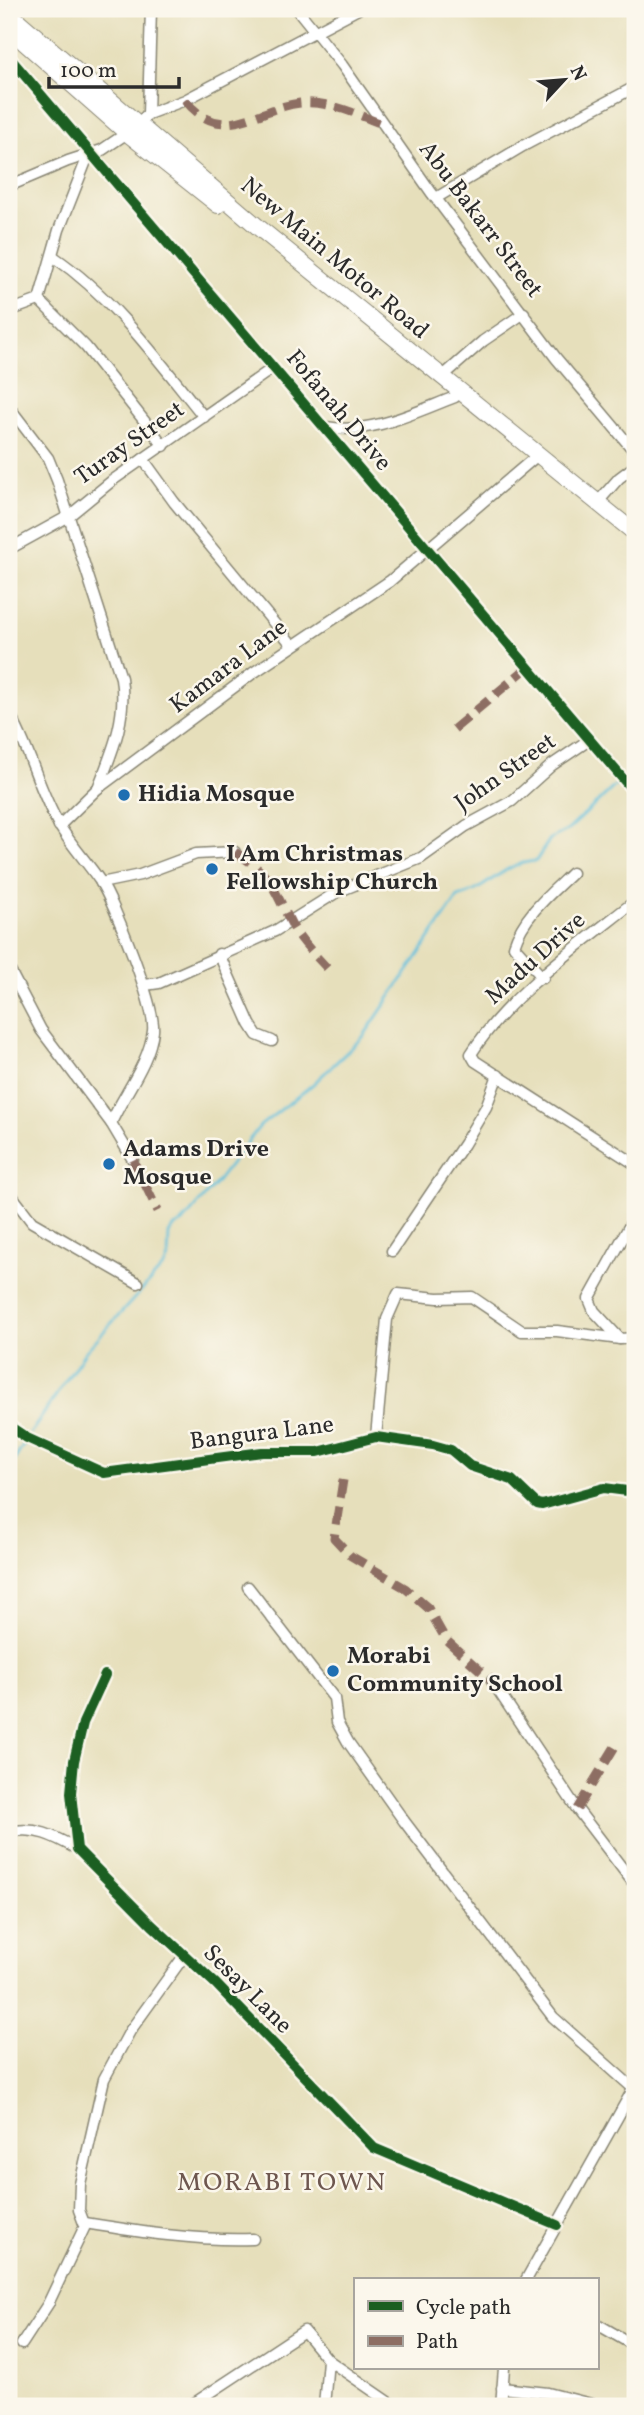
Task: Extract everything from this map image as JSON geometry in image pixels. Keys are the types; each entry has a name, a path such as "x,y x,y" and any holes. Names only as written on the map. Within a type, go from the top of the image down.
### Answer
{"highway":[{"name":"New Main Motor Road","path":"9,13 455,397 635,544"},
{"name":"New Main Motor Road","path":"11,35 138,123 258,227 635,533"}],"street":[{"path":"138,123 151,9"},
{"name":"Abu Bakarr Street","path":"297,9 342,65 436,198 590,401 635,452"},
{"path":"9,186 68,161 91,155 138,123 358,9"},
{"name":"Fofanah Drive","path":"9,57 635,793"},
{"path":"436,198 523,146 635,87"},
{"path":"39,300 54,257 59,230 91,155"},
{"path":"54,257 81,275 136,333 204,417"},
{"path":"9,311 39,300"},
{"path":"39,300 86,347 164,446"},
{"path":"442,376 483,341 524,313"},
{"name":"Turay Street","path":"9,549 69,516 143,459 273,368"},
{"path":"326,427 345,430 371,427 455,397"},
{"path":"9,407 48,458 121,678 124,699 116,741 97,789"},
{"path":"143,459 182,512 293,646"},
{"name":"Kamara Lane","path":"59,826 97,789 293,646 361,602 429,550 533,459"},
{"path":"598,502 619,478 635,466"},
{"path":"9,713 20,732 59,826 101,883 145,985 154,1029 147,1053 111,1123"},
{"name":"John Street","path":"145,985 159,983 275,931 337,892 421,858 466,826 512,801 552,765 589,740"},
{"path":"101,883 140,875 196,854 235,852"},
{"path":"543,978 514,946 517,934 539,905 572,873"},
{"name":"Madu Drive","path":"498,1075 475,1061 471,1054 513,1005 635,901"},
{"path":"219,954 231,985 257,1035 272,1041"},
{"path":"9,969 41,1030 111,1123 133,1160"},
{"path":"392,1251 464,1144 486,1107 498,1075 635,1164"},
{"path":"9,1192 32,1222 138,1283"},
{"path":"620,1339 590,1306 589,1299 635,1216"},
{"path":"376,1437 387,1319 398,1294 438,1298 472,1297 522,1331 635,1338"},
{"name":"Bangura Lane","path":"9,1426 27,1438 104,1473 262,1452 318,1452 376,1437 451,1450 470,1466 512,1480 542,1505 604,1488 635,1492"},
{"path":"248,1587 334,1698 337,1722 348,1742 404,1821 554,2017 634,2088 527,2278"},
{"path":"77,1849 71,1793 74,1761 83,1723 105,1675"},
{"path":"492,1681 577,1809 635,1885"},
{"name":"Sesay Lane","path":"9,1832 25,1829 50,1835 77,1849 184,1956 216,1984 374,2148 557,2225"},
{"path":"22,2344 48,2304 85,2223 79,2210 80,2184 104,2079 130,2031 184,1956"},
{"path":"85,2223 140,2232 224,2240 253,2239"},
{"path":"598,2325 635,2346"},
{"path":"190,2406 304,2331 328,2360 395,2406"},
{"path":"324,2406 328,2360"},
{"path":"501,2406 504,2370"},
{"path":"502,2388 548,2393 599,2406"}],"waterway":[{"path":"627,774 635,769"},
{"path":"30,1434 85,1352 164,1266 168,1258 169,1234 174,1227 182,1223 213,1187 260,1126 312,1085 363,1037 458,897 468,894 513,867 536,861 550,839 568,830 619,782"},
{"path":"9,1469 26,1441"}],"marked path":[{"path":"185,100 199,114 213,121 226,123 284,106 311,103 343,109 384,125"},
{"path":"454,729 528,667"},
{"path":"235,852 264,875 296,931 327,968"},
{"path":"133,1160 158,1211"},
{"path":"343,1480 334,1538 351,1556 405,1588 428,1608 446,1640 492,1681"},
{"path":"577,1809 619,1740"}],"cycle path":[{"path":"9,57 635,793"},
{"path":"9,1426 27,1438 104,1473 262,1452 318,1452 376,1437 451,1450 470,1466 512,1480 537,1504 542,1505 604,1488 635,1492"},
{"path":"105,1675 83,1723 74,1761 71,1793 77,1849 152,1925 216,1984 374,2148 557,2225"}],"place":[{"name":"Hidia Mosque","path":"124,795"},
{"name":"I Am Christmas Fellowship Church","path":"212,869"},
{"name":"Adams Drive Mosque","path":"109,1164"},
{"name":"Morabi Community School","path":"333,1671"}],"district":[{"name":"MORABI TOWN","path":"282,2183"}]}
